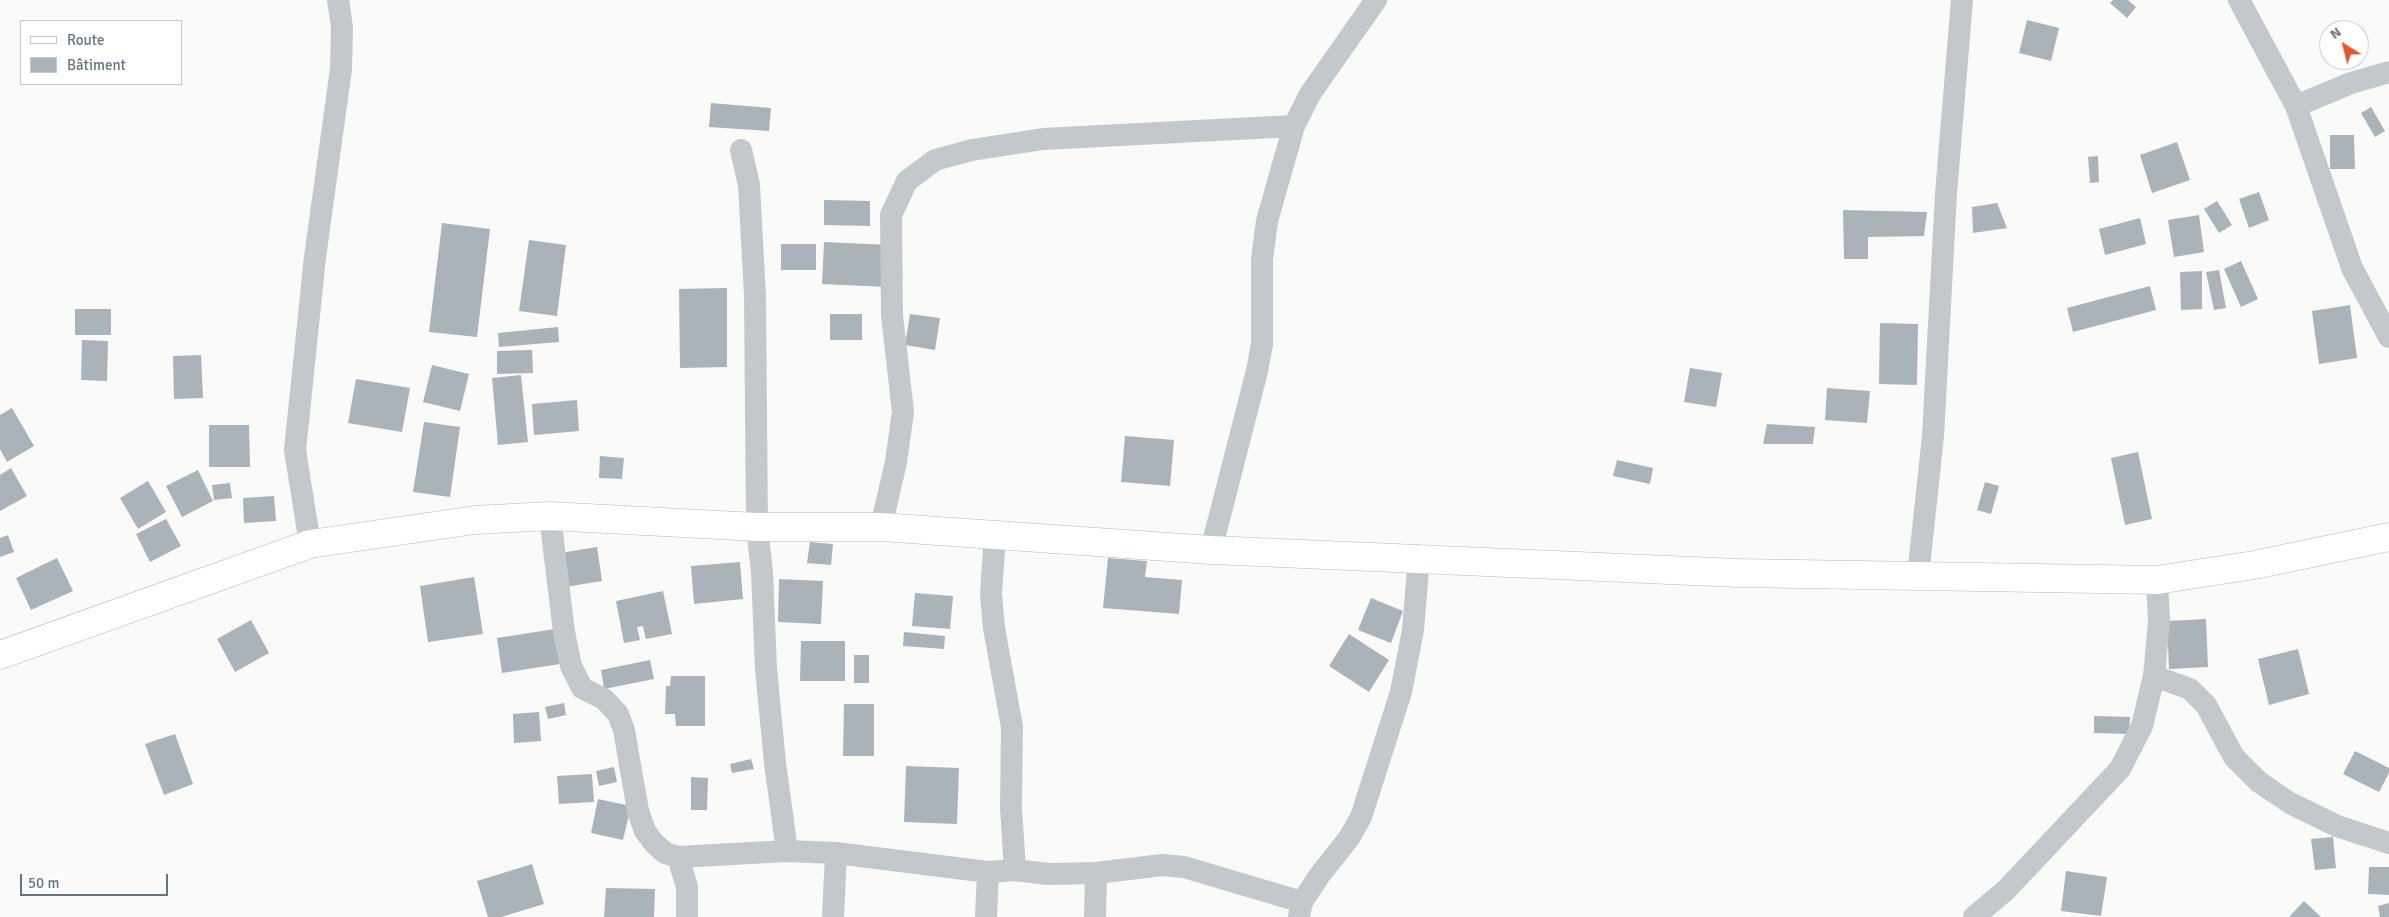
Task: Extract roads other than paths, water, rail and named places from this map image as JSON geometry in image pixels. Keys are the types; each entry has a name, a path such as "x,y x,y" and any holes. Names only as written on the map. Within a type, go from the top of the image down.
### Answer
{"street":[{"path":"310,544 295,450 314,266 342,69 342,27 338,0"},
{"path":"1211,550 1257,371 1262,344 1262,259 1268,220 1294,126 1310,94 1376,0"},
{"path":"1918,576 1933,436 1946,194 1962,0"},
{"path":"2239,0 2296,106 2352,268 2389,337"},
{"path":"2296,106 2351,83 2389,72"},
{"path":"881,527 896,462 903,412 892,315 891,215 907,181 935,160 972,150 1042,139 1294,126"},
{"path":"741,150 749,185 755,296 757,526 762,572 767,679 787,851"},
{"path":"550,516 571,666 582,688 604,699 618,714 624,730 638,811 645,831 665,853 678,857 787,851 836,854 988,872 1015,870 1048,874 1096,874 1162,865 1184,867 1300,909 1319,876 1349,838 1361,817 1401,692 1413,630 1419,559"},
{"path":"0,654 310,544 475,520 550,516 757,526 881,527 1211,550 1738,573 2157,580 2254,564 2389,537"},
{"path":"995,536 991,594 994,628 1012,727 1011,808 1015,870"},
{"path":"1974,917 2006,890 2120,769 2142,726 2154,676 2159,621 2157,580"},
{"path":"2154,676 2190,690 2206,705 2234,757 2258,782 2290,803 2337,826 2389,843"},
{"path":"833,917 836,854"},
{"path":"678,857 686,887 687,917"},
{"path":"986,917 988,872"},
{"path":"1095,917 1096,874"}]}
